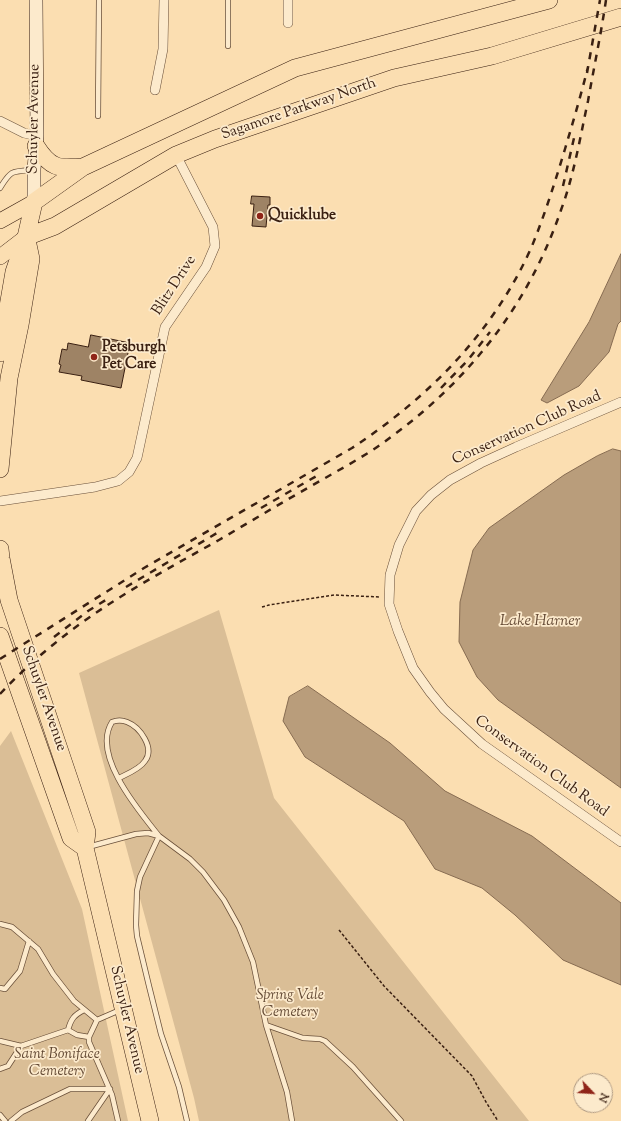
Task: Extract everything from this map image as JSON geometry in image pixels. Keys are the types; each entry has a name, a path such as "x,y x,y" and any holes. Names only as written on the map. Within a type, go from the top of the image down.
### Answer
{"highway":[{"name":"Sagamore Parkway North","path":"34,202 83,168 295,68 550,0"},
{"name":"Sagamore Parkway North","path":"26,237 55,226 176,155 215,139 394,78 492,56 621,17"},
{"path":"37,141 48,162 66,169 83,168"},
{"name":"Schuyler Avenue","path":"0,353 4,303 26,237 34,202"},
{"name":"Schuyler Avenue","path":"0,469 9,378 31,259 26,237"},
{"name":"Schuyler Avenue","path":"0,549 0,558 9,600 87,832 85,848 150,1121"},
{"name":"Schuyler Avenue","path":"0,636 71,838 85,848"}],"main road":[{"name":"Schuyler Avenue","path":"34,202 34,169 37,141 36,0"},
{"name":"Sagamore Parkway North","path":"0,221 34,202"},
{"name":"Sagamore Parkway North","path":"0,257 26,237"}],"street":[{"path":"155,90 163,49 164,0"},
{"path":"288,0 288,23"},
{"path":"0,121 37,141"},
{"name":"Blitz Drive","path":"0,501 95,487 118,481 129,472 137,458 165,327 206,267 215,246 213,227 176,155"},
{"name":"Conservation Club Road","path":"621,402 481,463 450,480 431,495 416,511 399,545 390,575 389,604 398,632 413,668 444,709 482,744 621,842"}],"lane":[{"path":"98,116 99,0"},
{"path":"228,0 228,46"},
{"path":"0,188 8,175 13,171 34,169"},
{"path":"119,778 141,766 146,761 148,755 147,745 138,730 126,722 119,720 112,722 106,734 108,754 119,778 134,804 159,836 190,859 203,872 224,900 247,943 253,962 266,1025 287,1092 292,1121"},
{"path":"85,848 136,834 148,833 159,836"},
{"path":"159,836 140,877 137,891 137,936 159,1028 179,1087 187,1121"},
{"path":"0,924 12,927 38,949 53,974 74,1000 97,1020"},
{"path":"0,988 5,989 20,971 29,941"},
{"path":"118,1121 110,1089 89,1042 89,1037 97,1020 124,1009"},
{"path":"68,1030 70,1022 75,1014 84,1010"},
{"path":"266,1025 303,1038 320,1038 325,1041 353,1068 401,1121"},
{"path":"0,1041 21,1046 68,1030 77,1035 89,1037"},
{"path":"0,1069 8,1066 21,1046"},
{"path":"11,1121 22,1112 70,1089 110,1089"},
{"path":"88,1121 110,1089"},
{"path":"0,1114 5,1121"}],"path":[{"path":"262,607 334,595 390,597"},
{"path":"339,930 384,986 472,1076 498,1121"}],"green space":[{"name":"Spring Vale Cemetery","path":"219,610 274,798 529,1121 199,1121 79,673"},
{"name":"Saint Boniface Cemetery","path":"11,731 82,909 128,1121 0,1121 0,746"}],"water":[{"path":"621,254 621,321 618,324 609,352 579,386 547,403 541,400 589,322"},
{"name":"Lake Harner","path":"613,449 621,451 621,788 498,700 477,677 459,642 460,602 473,550 489,528 564,475 597,456"},
{"path":"308,686 390,743 445,791 532,836 621,903 621,985 563,960 515,915 482,888 435,869 404,821 305,757 283,721 289,697"}],"building":[{"name":"Quicklube","path":"252,196 270,197 266,227 252,226 254,204 251,204"},
{"name":"Petsburgh Pet Care","path":"91,335 130,343 121,388 81,380 82,376 59,372 62,349 67,350 68,343 88,347"}],"railway":[{"path":"587,73 600,0"},
{"path":"0,694 26,668 47,650 93,615 155,576 383,443 420,414 471,364 494,337 514,308 532,277 548,244 561,210 570,183 579,143 606,0"},
{"path":"0,659 144,568 352,448 407,407 457,360 499,307 517,277 532,246 546,210 588,67"},
{"path":"563,186 574,138"},
{"path":"441,388 468,360 490,332"},
{"path":"261,508 320,474"},
{"path":"126,587 217,533"},
{"path":"54,637 88,611 109,598"}],"place":[{"name":"Quicklube","path":"260,216"},
{"name":"Petsburgh Pet Care","path":"94,357"}]}
